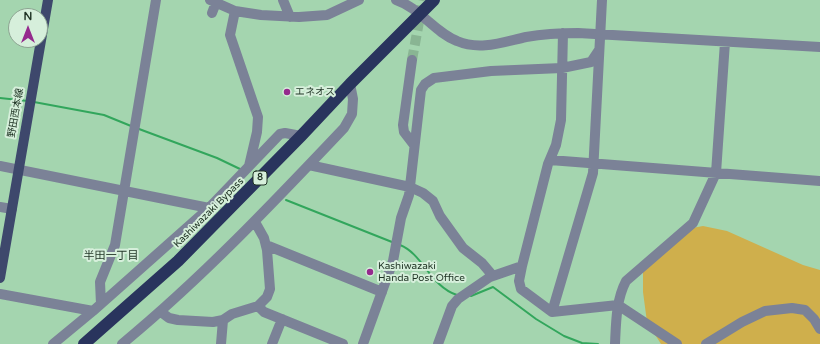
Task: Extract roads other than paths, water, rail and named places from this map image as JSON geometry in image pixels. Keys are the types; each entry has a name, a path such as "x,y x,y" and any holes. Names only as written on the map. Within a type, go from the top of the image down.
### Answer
{"highway":[{"name":"Kashiwazaki Bypass","path":"84,344 178,261 432,2"}],"main road":[{"name":"野田西本線","path":"0,278 48,0"}],"street":[{"path":"101,304 100,282 115,245 156,0"},
{"path":"283,0 290,17"},
{"path":"336,0 336,11"},
{"path":"212,13 215,1 235,11 290,17 316,17 327,15 359,0"},
{"path":"396,0 410,7 448,37 466,44 493,45 525,37 551,33 563,33 820,47"},
{"path":"552,312 595,164 593,154 602,0"},
{"path":"235,11 230,35 258,117 257,132 249,166"},
{"path":"563,33 561,120 556,145 550,160 522,266 519,280 521,289 552,312 618,305 677,344"},
{"path":"615,344 618,305 622,289 626,281 693,223 716,173 726,42"},
{"path":"362,344 393,260 401,218 409,195 421,90 425,84 434,78 491,71 562,68 591,62 599,50"},
{"path":"412,60 403,125 404,132 414,145"},
{"path":"122,344 161,312 255,222 344,128 352,114 353,99 350,84"},
{"path":"53,344 93,311 209,208 280,134 286,133 301,136"},
{"path":"550,160 820,181"},
{"path":"309,165 410,187 423,193 433,201 440,216 463,248 494,276"},
{"path":"0,166 209,208"},
{"path":"0,207 12,210"},
{"path":"161,312 169,318 178,320 213,322 223,320 232,314 258,306 267,297 270,290 266,246 264,238 255,222"},
{"path":"266,246 382,292"},
{"path":"438,344 452,306 458,299 484,280 522,266"},
{"path":"0,294 93,311"},
{"path":"258,306 264,312 343,344"},
{"path":"706,344 742,322 765,311 792,308 805,310 814,319 820,329"},
{"path":"272,344 282,319"},
{"path":"221,344 223,320"}],"waterway":[{"path":"0,98 28,101"},
{"path":"34,102 104,115 131,126"},
{"path":"139,129 217,158 240,169"},
{"path":"286,200 392,242"},
{"path":"400,245 415,255 440,285 457,295"},
{"path":"471,296 493,287 536,319 564,336 582,343 598,344"}],"tunnel":[{"path":"412,60 423,0"}],"place":[{"name":"エネオス","path":"287,92"},
{"name":"Kashiwazaki Handa Post Office","path":"370,272"}],"district":[{"name":"半田一丁目","path":"111,256"}]}
